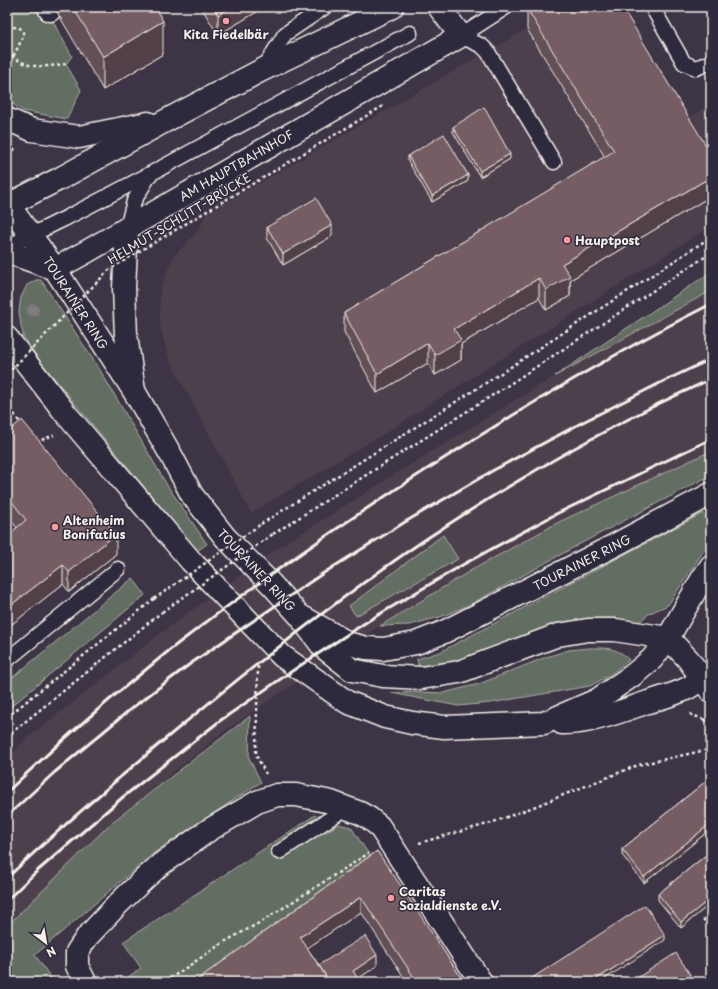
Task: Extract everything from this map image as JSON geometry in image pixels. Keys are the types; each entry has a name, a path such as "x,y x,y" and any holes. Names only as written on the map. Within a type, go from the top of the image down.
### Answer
{"main road":[{"path":"7,207 262,70 392,7"},
{"path":"440,7 461,36"},
{"name":"AM HAUPTBAHNHOF","path":"55,269 461,36"},
{"path":"7,119 32,130 79,137 167,120"},
{"name":"TOURAINER RING","path":"7,207 31,236 55,269 134,391 192,495 225,537 272,585 298,615 350,644 366,648 384,649 416,643 444,632 615,545 711,494"},
{"path":"127,228 124,288 126,334 134,391"},
{"path":"7,252 55,269"},
{"path":"7,338 66,414 192,561 282,656 347,702 385,718 444,727 544,722 574,723 611,715 708,681 668,638 615,630 588,630 558,635 459,672 421,678 383,676 352,670 323,647 298,615"},
{"path":"544,722 597,700 633,675 652,659 668,638 711,566"},
{"path":"85,982 77,966 77,952 87,937 118,904 161,864 209,830 257,802 277,795 296,795 331,802 360,813 379,826 481,982"}],"lane":[{"path":"262,70 285,34 324,7"},
{"name":"AM HAUPTBAHNHOF","path":"461,36 506,7"},
{"path":"652,7 684,63 696,68 711,62"},
{"path":"7,248 150,174 410,33"},
{"path":"461,36 482,46 488,52 554,162"},
{"path":"127,228 134,201 150,174"},
{"path":"7,660 118,569"},
{"path":"279,852 346,808"}],"path":[{"path":"7,28 16,27 22,29 24,35 13,57"},
{"path":"7,52 22,63 37,66 66,64"},
{"name":"HELMUT-SCHLITT-BRÜCKE","path":"7,374 110,269 383,106"},
{"path":"7,717 154,599 261,524 496,377 711,237"},
{"path":"7,738 16,729 162,612 273,534 496,393 711,253"},
{"path":"7,404 25,430"},
{"path":"34,443 56,434"},
{"path":"258,661 256,755 277,795"},
{"path":"711,714 705,720 711,725"},
{"path":"394,848 422,843 491,823 638,765 711,749"},
{"path":"165,982 224,942 260,922 367,853"},
{"path":"703,922 711,915"}],"shaded area":[{"path":"565,7 681,123 711,104 711,226 382,435 251,513 169,359 160,325 160,290 173,257 199,230 206,214"},
{"path":"711,291 711,451 559,522 470,571 387,621 227,729 111,823 7,926 7,758 26,739 174,623 281,546 555,376"}],"green space":[{"path":"7,7 45,7 72,56 66,64 81,90 67,119 23,111 7,100"},
{"path":"711,272 711,291 555,376"},
{"path":"36,280 41,280 100,370 167,485 207,544 197,551 40,361 24,338 19,311 21,297 27,285"},
{"path":"711,451 711,475 580,544 471,604 443,616 410,625 380,626 470,571 559,522"},
{"path":"703,513 706,518 711,515 711,541 668,605 650,613 634,626 577,623 546,627 523,635 462,661 419,669 417,659 440,652"},
{"path":"443,535 458,559 356,616 349,606"},
{"path":"133,578 145,595 7,710 7,682"},
{"path":"588,648 612,649 622,653 629,660 610,675 590,686 490,703 458,706 391,693 443,693 479,684 546,657 569,650"},
{"path":"250,716 249,758 261,782 155,852 35,955 54,982 7,982 7,926 111,823"},
{"path":"315,815 326,832 338,824 351,827 377,867 216,982 121,982 141,968 123,942"}],"building":[{"path":"73,7 155,7 163,21 103,57"},
{"path":"213,7 232,7 218,15"},
{"name":"Hauptpost","path":"531,7 622,7 711,154 711,177 562,264 570,276 546,290 539,278 454,329 461,340 435,355 428,343 377,374 344,313 614,151 527,9"},
{"path":"484,107 510,154 480,171 453,127"},
{"path":"444,134 468,175 432,196 408,156"},
{"path":"316,198 332,225 283,254 267,227"},
{"name":"Altenheim Bonifatius","path":"22,420 116,534 69,572 63,565 7,608 7,536 26,520 7,495 7,432"},
{"path":"711,777 711,823 644,877 622,849"},
{"path":"377,851 464,982 417,982 361,897 300,937 329,981 328,982 194,982"},
{"path":"711,851 711,898 681,922 658,894"},
{"path":"645,905 665,935 592,982 526,982"},
{"path":"365,936 377,955 353,971 360,982 329,982 319,965"},
{"path":"676,953 695,982 631,982"}],"railway":[{"path":"7,792 125,686 242,595 305,550 402,485 536,401 640,341 711,304"},
{"path":"7,816 55,772 132,708 190,664 322,574 405,522 492,471 583,422 711,359"},
{"path":"7,878 84,808 164,740 259,662 389,564 478,506 562,455 656,405 711,379"},
{"path":"7,900 35,873 123,797 221,720 368,621 464,564 556,514 711,439"}],"place":[{"name":"Kita Fiedelbär","path":"226,21"},
{"name":"Hauptpost","path":"567,240"},
{"name":"Altenheim Bonifatius","path":"55,527"},
{"name":"Caritas Sozialdienste e.V.","path":"391,898"}]}
